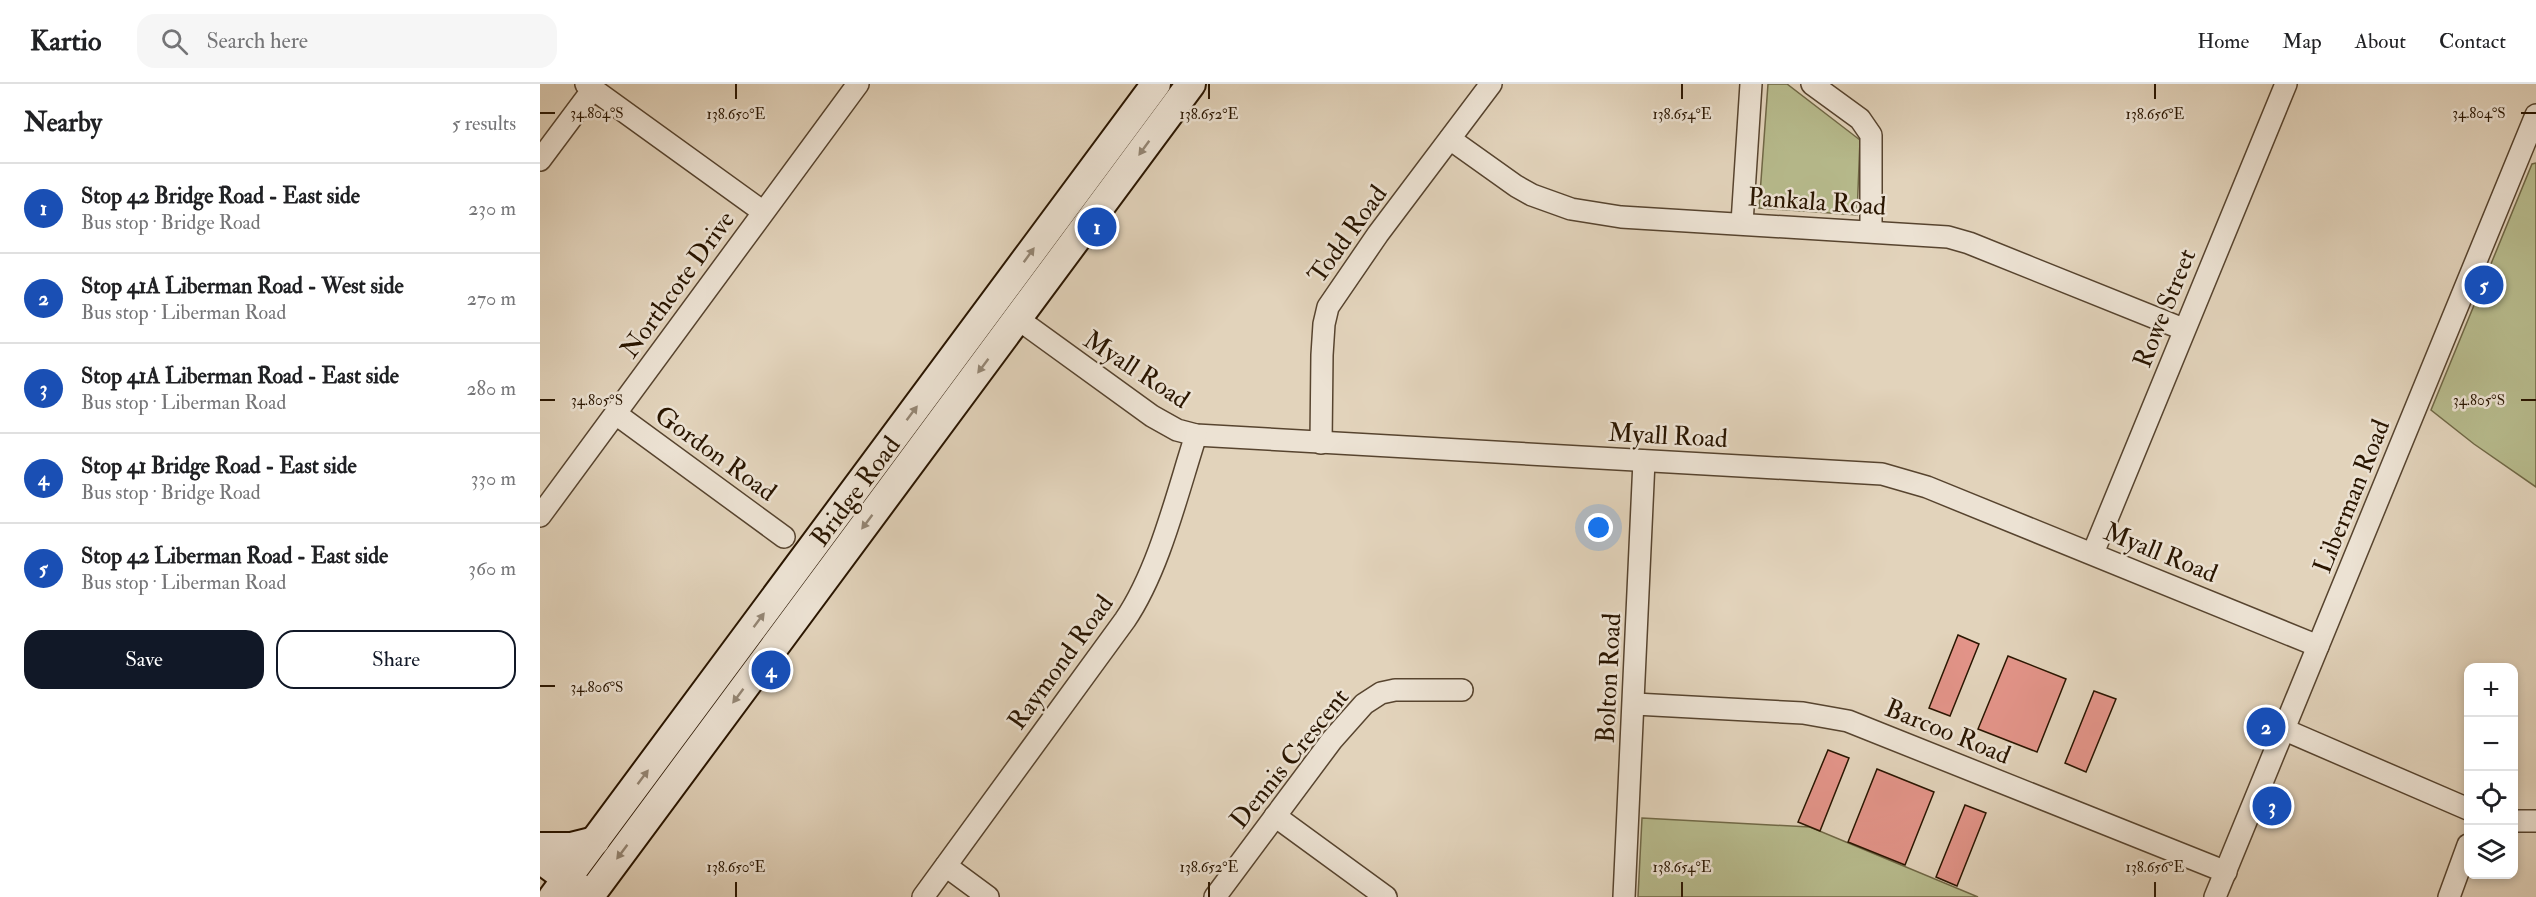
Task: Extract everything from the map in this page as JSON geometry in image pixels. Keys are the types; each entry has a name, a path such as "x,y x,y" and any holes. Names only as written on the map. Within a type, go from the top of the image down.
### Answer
{"main road":[{"name":"Bridge Road","path":"560,888 1156,84"},
{"name":"Bridge Road","path":"590,896 1191,84"},
{"path":"994,302 1018,319"},
{"path":"540,847 571,847 595,841"},
{"path":"540,859 560,888 590,896"}],"street":[{"name":"Northcote Drive","path":"540,516 762,211 858,84"},
{"name":"Todd Road","path":"1321,442 1322,355 1324,324 1328,307 1378,234 1491,84"},
{"path":"1742,223 1751,84"},
{"path":"1812,84 1860,119 1871,135 1871,231"},
{"name":"Rowe Street","path":"2093,554 2286,84"},
{"path":"540,160 590,87 762,211"},
{"name":"Liberman Road","path":"2216,897 2536,115"},
{"name":"Pankala Road","path":"1450,139 1516,186 1563,207 1621,217 1871,231 1960,240 2184,329"},
{"name":"Myall Road","path":"1018,319 1152,416 1177,430 1196,435 1882,474 1927,487 2318,646"},
{"name":"Gordon Road","path":"616,414 784,537"},
{"name":"Raymond Road","path":"923,897 1141,596 1196,435"},
{"name":"Bolton Road","path":"1624,897 1635,704 1644,460"},
{"name":"Dennis Crescent","path":"1215,897 1346,723 1373,698 1395,690 1462,690"},
{"name":"Barcoo Road","path":"1635,704 1803,713 1848,721 2226,872"},
{"path":"2285,730 2464,807"},
{"path":"1275,816 1386,897"},
{"path":"2518,821 2536,821"},
{"path":"2449,897 2464,858"},
{"path":"946,866 988,897"}],"green space":[{"path":"1768,84 1787,84 1860,140 1857,215 1759,208"},
{"path":"2536,163 2536,487 2474,444 2431,410 2532,164"},
{"path":"1642,818 1810,827 1978,897 1638,897"}],"building":[{"path":"1958,635 1979,644 1950,716 1929,708"},
{"path":"2008,656 2066,679 2037,752 1978,729"},
{"path":"2094,691 2116,699 2086,772 2065,763"},
{"path":"1828,750 1849,758 1820,831 1798,822"},
{"path":"1877,769 1934,792 1905,865 1848,842"},
{"path":"1965,805 1986,813 1957,886 1936,877"}],"place":[{"name":"Stop 42 Bridge Road - East side","path":"1097,227"},
{"name":"Stop 42 Liberman Road - East side","path":"2484,285"},
{"name":"Stop 41 Bridge Road - East side","path":"771,670"},
{"name":"Stop 41A Liberman Road - West side","path":"2266,727"},
{"name":"Stop 41A Liberman Road - East side","path":"2272,806"}]}
